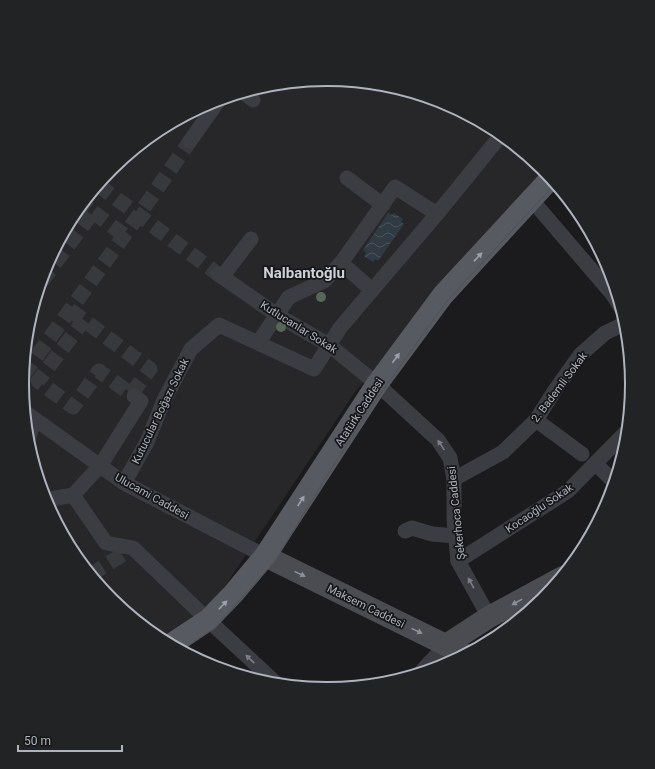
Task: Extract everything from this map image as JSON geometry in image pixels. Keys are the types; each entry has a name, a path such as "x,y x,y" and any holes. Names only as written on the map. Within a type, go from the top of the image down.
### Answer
{"main road":[{"name":"Atatürk Caddesi","path":"175,641 208,620 266,556 377,384 444,294 547,182"},
{"name":"Maksem Caddesi","path":"266,556 460,652"},
{"path":"446,645 490,617 549,585"}],"street":[{"path":"190,141 212,109"},
{"path":"437,214 396,187 341,263 324,281 289,297 258,343 314,370 340,328 437,214 498,139"},
{"path":"348,178 383,205"},
{"path":"531,199 609,286"},
{"name":"Kutlucanlar Sokak","path":"251,239 220,275 277,315 329,345 377,384"},
{"path":"341,263 372,290"},
{"name":"Kutucular Boğazı Sokak","path":"124,483 147,442 170,388 191,349 219,325 258,343"},
{"name":"2. Bademli Sokak","path":"454,478 503,452 536,420 580,355 605,333 620,326"},
{"name":"Şekerhoca Caddesi","path":"377,384 438,440 450,458 454,478 454,519 458,561 490,617"},
{"path":"52,499 73,495 100,466 141,401 134,396"},
{"name":"Ulucami Caddesi","path":"31,418 85,457 124,483 266,556"},
{"path":"536,420 582,454"},
{"name":"Kocaoğlu Sokak","path":"458,561 568,491 621,438"},
{"path":"596,464 610,478"},
{"path":"73,495 106,543 133,548 269,677"},
{"path":"405,531 412,528 432,534 456,536"},
{"path":"427,666 446,645"}],"shaded area":[{"path":"328,86 366,89 405,96 423,102 460,117 477,126 509,148 545,180 355,392 213,604 165,635 162,633 116,596 103,581 79,550 69,534 52,499 39,462 35,443 30,404 30,365 39,307 52,270 69,235 91,203 116,173 146,148 162,136 195,117 250,96 308,87"}],"water":[{"path":"388,213 392,215 394,213 403,219 401,222 404,224 378,261 375,259 373,262 364,256 366,253 363,250"}],"tunnel":[{"path":"30,365 139,215 190,141"},
{"path":"103,188 218,274"},
{"path":"55,263 93,212 87,208"},
{"path":"93,212 124,235"},
{"path":"70,310 150,369 131,394 99,371 73,407 38,381 84,320"},
{"path":"95,572 133,548"}],"tram line":[{"path":"186,647 216,627 275,561 333,466 383,390 447,301 552,188"}],"district":[{"name":"Nalbantoğlu","path":"304,273"}]}
